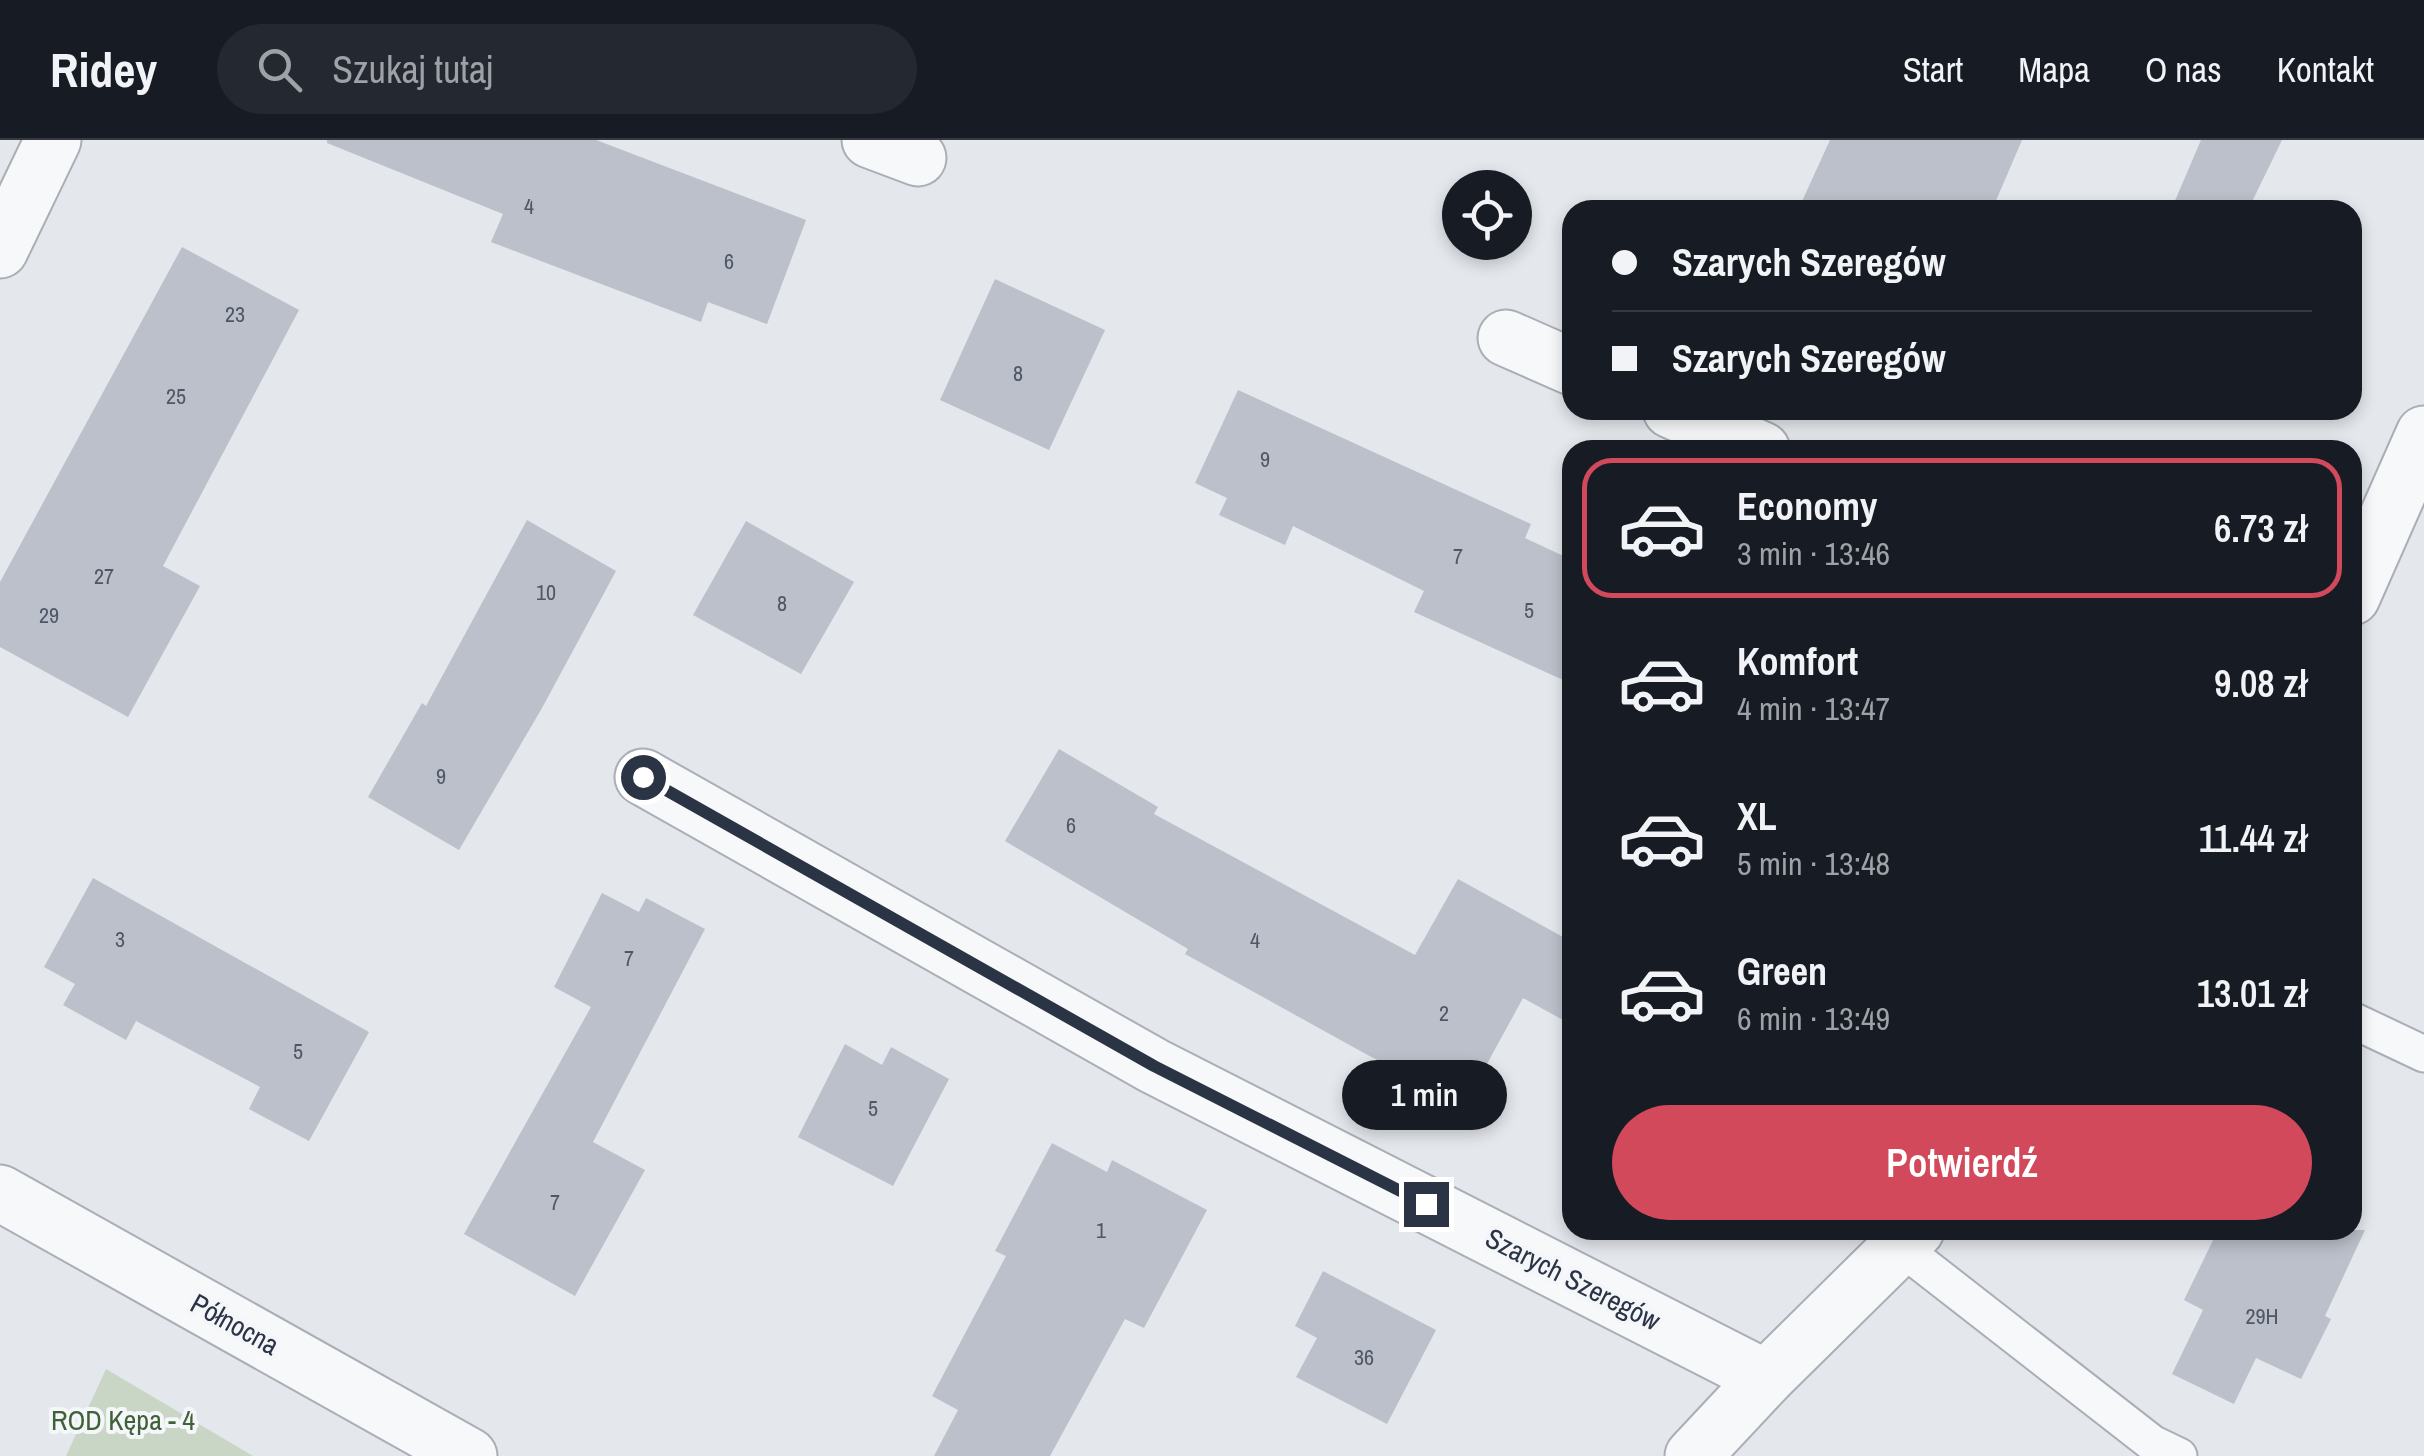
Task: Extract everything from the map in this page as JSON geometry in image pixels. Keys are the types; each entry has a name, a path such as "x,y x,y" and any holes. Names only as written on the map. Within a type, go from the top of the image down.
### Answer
{"street":[{"path":"0,250 53,140"},
{"path":"1506,338 1562,363"},
{"path":"1694,420 1739,440"},
{"path":"2362,576 2419,459"},
{"name":"Szarych Szeregów","path":"643,777 1154,1066 1766,1378"},
{"name":"Północna","path":"0,1193 470,1456"},
{"path":"1693,1456 1906,1240"}],"lane":[{"path":"2362,1025 2424,1054"},
{"path":"1910,1240 2152,1443 2179,1456"}],"green space":[{"name":"ROD Kępa - 4","path":"106,1369 253,1456 66,1456"}],"building":[{"path":"327,140 596,140 806,220 767,324 708,302 701,322 491,242 503,214"},
{"path":"1830,140 2022,140 1996,200 1803,200"},
{"path":"2201,140 2282,140 2253,200 2175,200"},
{"path":"182,247 299,310 163,566 200,586 128,717 0,647 0,582"},
{"path":"995,279 1105,330 1049,450 940,400"},
{"path":"1238,390 1531,524 1525,538 1562,555 1562,679 1414,612 1424,591 1293,526 1285,545 1219,515 1227,498 1195,483"},
{"path":"527,520 616,571 459,850 368,797 422,703 426,706"},
{"path":"746,521 854,582 801,674 693,615"},
{"path":"1059,749 1158,807 1154,814 1415,955 1458,879 1562,936 1562,1019 1523,998 1464,1106 1185,954 1188,949 1005,841"},
{"path":"93,878 369,1032 309,1141 249,1109 260,1087 136,1021 126,1040 63,1005 75,984 44,967"},
{"path":"602,893 639,912 646,898 705,929 593,1142 645,1170 575,1296 464,1234 591,1007 554,987"},
{"path":"845,1044 882,1065 891,1047 949,1079 893,1186 798,1137"},
{"path":"1052,1143 1107,1172 1112,1160 1207,1210 1144,1328 1125,1319 1050,1456 934,1456 958,1410 932,1396 1006,1256 995,1251"},
{"path":"2213,1240 2360,1240 2325,1316 2331,1319 2301,1379 2256,1358 2234,1404 2172,1374 2203,1310 2184,1300"},
{"path":"1323,1271 1436,1330 1387,1424 1296,1377 1317,1338 1295,1326"}],"route":[{"path":"643,777 1154,1066 1426,1204"}]}
